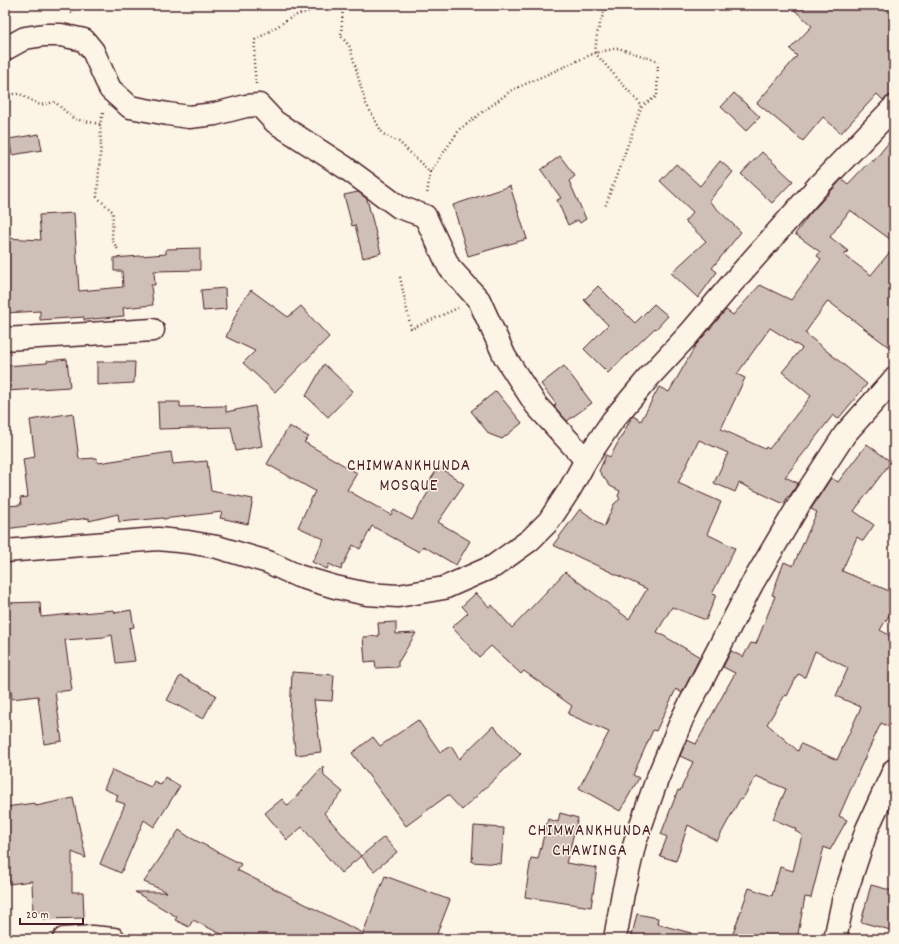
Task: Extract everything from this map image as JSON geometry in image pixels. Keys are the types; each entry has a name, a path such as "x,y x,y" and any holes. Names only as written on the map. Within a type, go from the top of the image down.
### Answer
{"street":[{"path":"5,50 25,38 44,35 61,35 84,40 93,51 110,89 130,107 189,116 215,114 246,106 258,105 275,122 346,168 399,207 425,216 449,267 479,300 505,357 536,405 586,460"},
{"path":"5,552 158,539 188,542 217,547 268,562 298,576 335,587 366,594 398,596 444,588 494,566 530,540 549,521 570,489 586,460 613,420 818,186 894,107"},
{"path":"5,339 153,330"},
{"path":"614,939 635,842 656,782 683,717 752,584 800,503 845,434 894,379"},
{"path":"835,939 843,901 867,829 894,770"},
{"path":"64,939 92,937 114,939"}],"path":[{"path":"258,105 254,63 255,40 294,16 327,5"},
{"path":"343,5 341,36 350,47 365,102 383,134 399,142 430,172"},
{"path":"594,53 597,34 606,5"},
{"path":"425,216 430,172 460,129 512,90 594,53 618,48 658,61 657,96 642,106 605,207"},
{"path":"594,53 642,106"},
{"path":"110,89 100,124 101,143 97,197 113,212 112,240 118,251"},
{"path":"5,94 20,94 40,105 55,102 74,119 100,124"},
{"path":"400,276 411,329 479,300"}],"building":[{"path":"789,5 894,5 894,95 890,95 883,100 877,94 841,133 823,117 803,141 757,103 797,56 790,49 812,26"},
{"path":"734,93 760,117 746,131 721,107"},
{"path":"39,134 42,150 12,155 9,139"},
{"path":"894,136 894,242 850,210 830,237 848,251 844,255 871,275 894,247 894,351 828,301 805,333 867,384 838,419 833,415 785,477 798,483 784,504 739,483 735,492 714,483 728,453 699,440 678,483 721,502 707,534 735,548 712,594 716,595 706,620 672,607 657,632 700,657 682,693 676,689 656,731 653,730 633,775 639,778 620,811 579,788 609,732 568,714 572,706 524,671 521,674 491,646 479,657 452,627 468,613 462,606 476,593 489,607 492,605 512,628 565,572 629,619 647,589 553,545 580,509 604,527 614,504 620,499 618,496 620,491 610,486 599,471 606,455 610,457 632,417 633,416 641,421 659,387 669,392 696,345 726,310 733,315 760,285 791,300 821,259 817,256 820,252 795,234 809,215 842,179 848,184 871,160 873,162","holes":["770,328 802,348 782,372 811,396 769,449 766,447 765,449 721,429 745,378 737,374"]},
{"path":"762,152 793,181 772,203 741,174"},
{"path":"560,156 575,176 569,181 586,219 580,223 578,220 568,225 557,200 561,198 541,170"},
{"path":"720,161 733,172 709,201 741,232 712,268 717,272 698,298 671,273 706,241 685,221 693,212 660,181 676,164 700,186"},
{"path":"510,186 527,239 468,256 453,205"},
{"path":"358,192 367,199 381,253 363,258 355,225 352,226 344,195"},
{"path":"74,213 79,291 123,287 122,271 114,271 114,258 166,254 166,249 200,248 200,270 154,271 155,285 151,285 153,305 123,308 124,316 84,320 84,317 40,320 40,311 5,313 5,238 41,240 39,215"},
{"path":"598,286 635,323 654,304 668,316 608,373 584,349 608,325 584,300"},
{"path":"225,288 226,309 203,311 201,290"},
{"path":"251,290 288,317 301,306 329,337 275,392 243,363 255,351 226,337 241,303"},
{"path":"67,359 70,387 6,391 5,366 47,363 47,361"},
{"path":"97,362 135,362 134,383 97,385"},
{"path":"324,364 353,391 328,417 306,396"},
{"path":"564,366 592,403 567,421 554,406 556,404 541,384"},
{"path":"496,391 522,423 502,439 489,434 471,411"},
{"path":"158,402 180,402 180,407 226,406 226,412 255,406 262,446 236,451 231,427 159,429"},
{"path":"73,413 79,459 97,458 98,463 171,452 173,464 207,461 211,491 253,499 248,524 220,518 222,512 163,519 119,522 118,514 89,521 89,518 5,529 5,506 21,505 20,498 28,497 23,459 35,457 30,420"},
{"path":"289,426 309,437 304,442 357,473 347,490 391,515 394,510 412,520 430,489 426,486 439,467 464,484 438,522 470,541 456,565 423,546 419,552 372,526 360,549 353,545 342,565 341,570 329,564 327,569 312,562 324,539 298,527 315,491 267,464"},
{"path":"867,444 891,462 854,511 874,525 863,541 857,537 842,571 894,593 894,607 880,630 894,638 894,729 881,723 861,766 839,816 847,820 830,850 824,847 811,898 805,897 797,939 731,939 749,888 772,896 780,867 793,871 802,835 795,831 796,829 773,819 786,789 756,776 742,800 740,799 717,841 688,825 676,861 660,856 667,837 661,834 678,790 680,791 693,762 680,756 687,740 696,744 735,673 723,667 731,651 743,657 751,643 756,644 775,596 772,595 784,562 793,566 817,512 811,509 831,478 838,482","holes":["815,651 848,668 836,696 861,707 837,760 801,744 798,751 767,724 785,695 787,696 798,674 805,677"]},
{"path":"40,602 41,617 114,610 115,613 131,610 134,627 129,628 135,661 116,663 112,635 65,640 72,690 55,692 62,741 44,744 38,696 12,699 11,690 5,691 5,603"},
{"path":"396,622 396,634 416,633 398,661 398,667 376,668 375,661 365,662 363,637 379,636 378,623"},
{"path":"292,672 334,675 332,701 314,700 321,752 296,755 290,715"},
{"path":"180,676 216,695 203,719 167,700"},
{"path":"418,720 440,752 451,746 459,759 493,726 521,754 462,810 448,795 406,826 352,753 373,737 380,746"},
{"path":"323,766 324,776 343,792 324,813 361,856 341,873 302,827 287,840 265,813 282,799 288,806"},
{"path":"112,770 151,787 154,781 161,785 165,777 180,786 154,827 144,820 121,873 100,864 125,804 116,801 118,795 104,789"},
{"path":"73,798 86,858 72,852 72,892 83,892 84,918 44,919 44,912 33,912 32,881 9,884 5,852 5,807 35,803 36,806"},
{"path":"560,813 578,818 566,863 597,868 591,907 525,897 531,858 538,859 548,819 558,822"},
{"path":"474,826 504,828 501,864 472,862"},
{"path":"179,830 189,837 241,864 237,870 363,933 385,876 450,900 435,939 231,939 193,920 189,927 175,920 177,917 135,892 167,892 144,882"},
{"path":"384,837 397,852 374,871 361,856"},
{"path":"871,885 894,891 894,931 861,922"},
{"path":"637,914 658,918 657,924 691,933 690,939 631,939"}],"district":[{"name":"CHIMWANKHUNDA MOSQUE","path":"409,474"},
{"name":"CHIMWANKHUNDA CHAWINGA","path":"590,839"}]}
